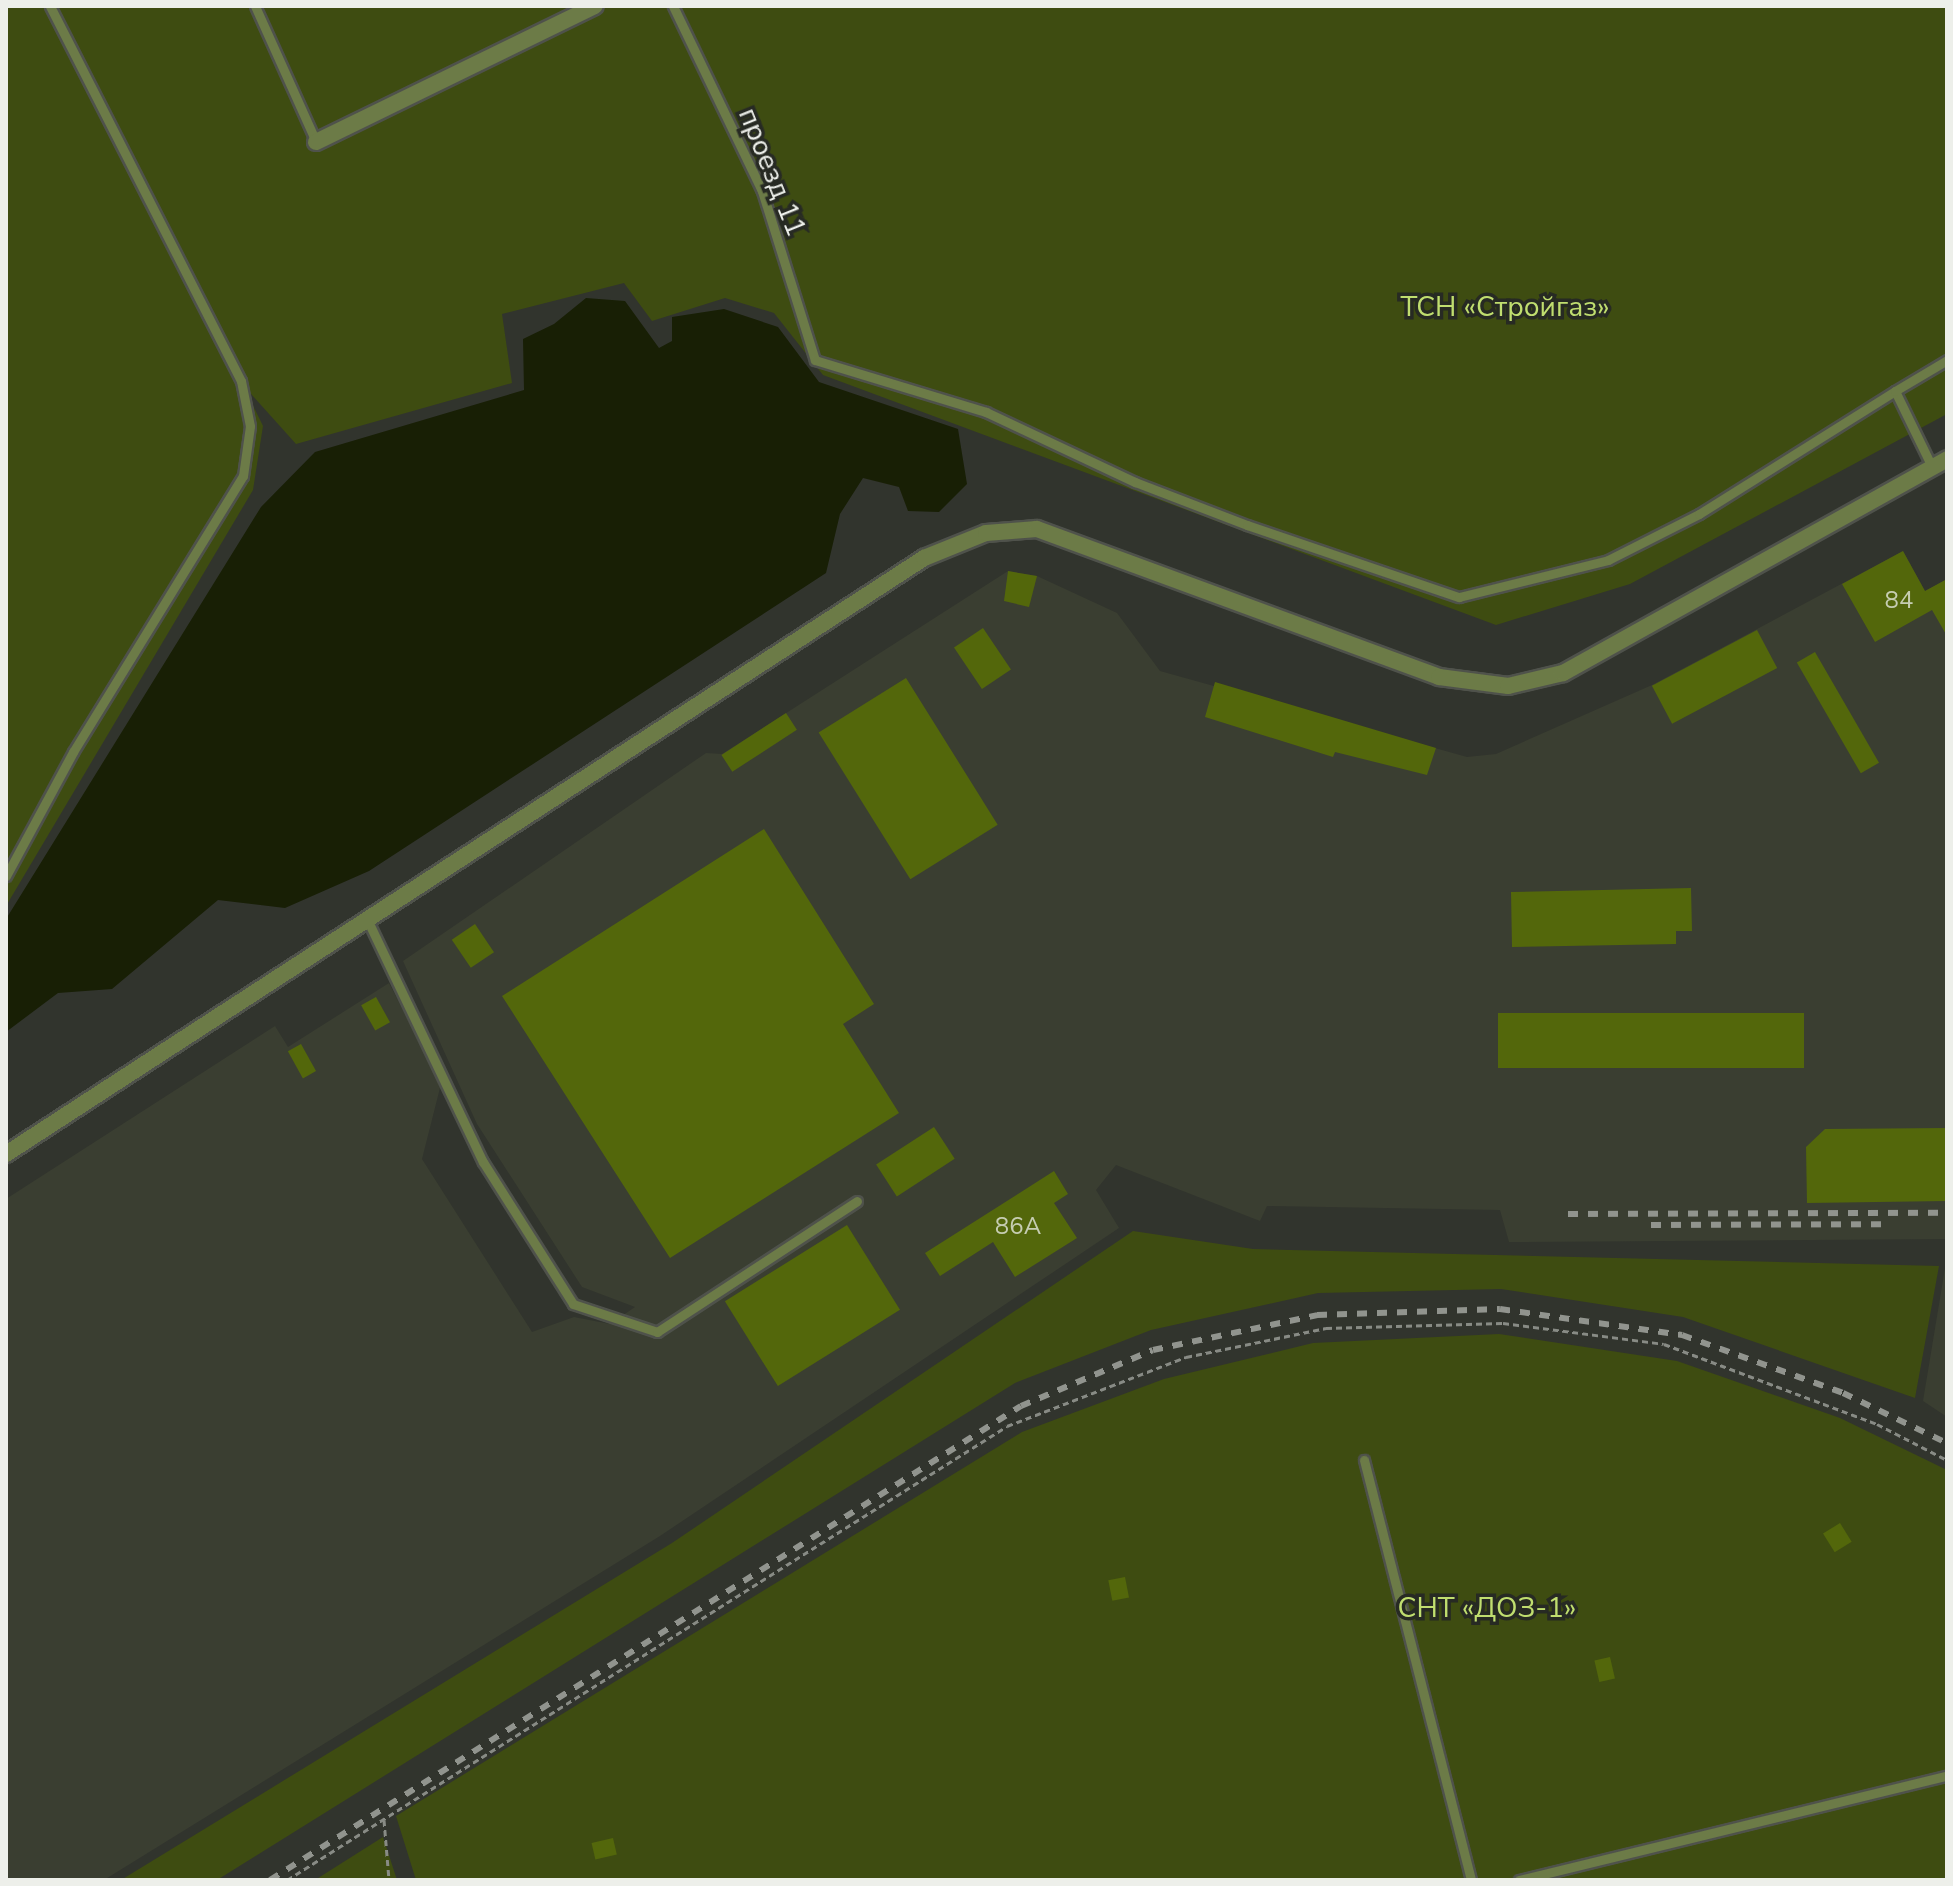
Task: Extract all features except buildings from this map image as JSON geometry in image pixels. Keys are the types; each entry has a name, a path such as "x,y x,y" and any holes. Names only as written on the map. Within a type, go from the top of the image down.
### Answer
{"street":[{"path":"316,142 595,6"},
{"path":"6,1154 924,558 986,533 1037,529 1439,677 1508,686 1563,673 1939,463"}],"lane":[{"path":"6,876 73,752 243,476 250,426 241,381 50,6"},
{"path":"255,6 316,142"},
{"name":"проезд 11","path":"673,6 762,191 815,360 986,412 1135,482 1459,597 1608,560 1699,514 1895,391"},
{"path":"1939,463 1895,391 1947,360"},
{"path":"367,919 483,1162 573,1304 657,1332 857,1201"},
{"path":"1364,1460 1471,1880"},
{"path":"1519,1880 1947,1776"}],"path":[{"path":"287,1880 1007,1426 1186,1357 1326,1328 1503,1323 1635,1340 1664,1344 1772,1381 1947,1460"},
{"path":"383,1818 389,1880"}],"shaded area":[{"path":"586,298 625,301 659,348 672,341 672,317 724,309 778,327 819,382 958,429 967,484 939,512 908,511 899,487 863,478 840,514 826,573 369,871 285,908 218,900 112,989 58,993 6,1032 6,919 261,507 315,452 524,390 523,339 554,324"},
{"path":"1903,551 1925,591 1947,579 1947,1239 1509,1242 1500,1210 1267,1206 1260,1221 1116,1165 1096,1190 1119,1228 660,1536 104,1880 6,1880 6,1199 275,1026 288,1047 389,983 441,1084 422,1159 532,1332 574,1317 610,1324 635,1307 582,1287 477,1124 403,961 706,753 722,754 1008,571 1037,576 1117,613 1160,671 1467,757 1496,754 1652,685"},
{"path":"1947,1268 1947,1417 1923,1401"}],"green space":[{"name":"ТСН «Стройгаз»","path":"6,6 1947,6 1947,414 1630,584 1496,625 823,375 774,313 725,298 652,321 624,283 502,314 512,383 296,444 243,385 263,426 253,490 6,906"},
{"path":"1133,1231 1253,1249 1939,1266 1915,1398 1683,1317 1501,1289 1318,1293 1151,1330 1015,1383 217,1880 121,1880 672,1543"},
{"name":"СНТ «ДОЗ-1»","path":"1499,1334 1677,1361 1840,1418 1947,1470 1947,1880 416,1880 396,1816 1022,1432 1164,1379 1313,1343"},
{"path":"383,1837 397,1880 315,1880"}],"railway":[{"path":"1568,1214 1947,1213"},
{"path":"1651,1225 1887,1224"},
{"path":"270,1880 1021,1406 1153,1350 1317,1315 1500,1309 1682,1335 1843,1393 1947,1443"}]}
